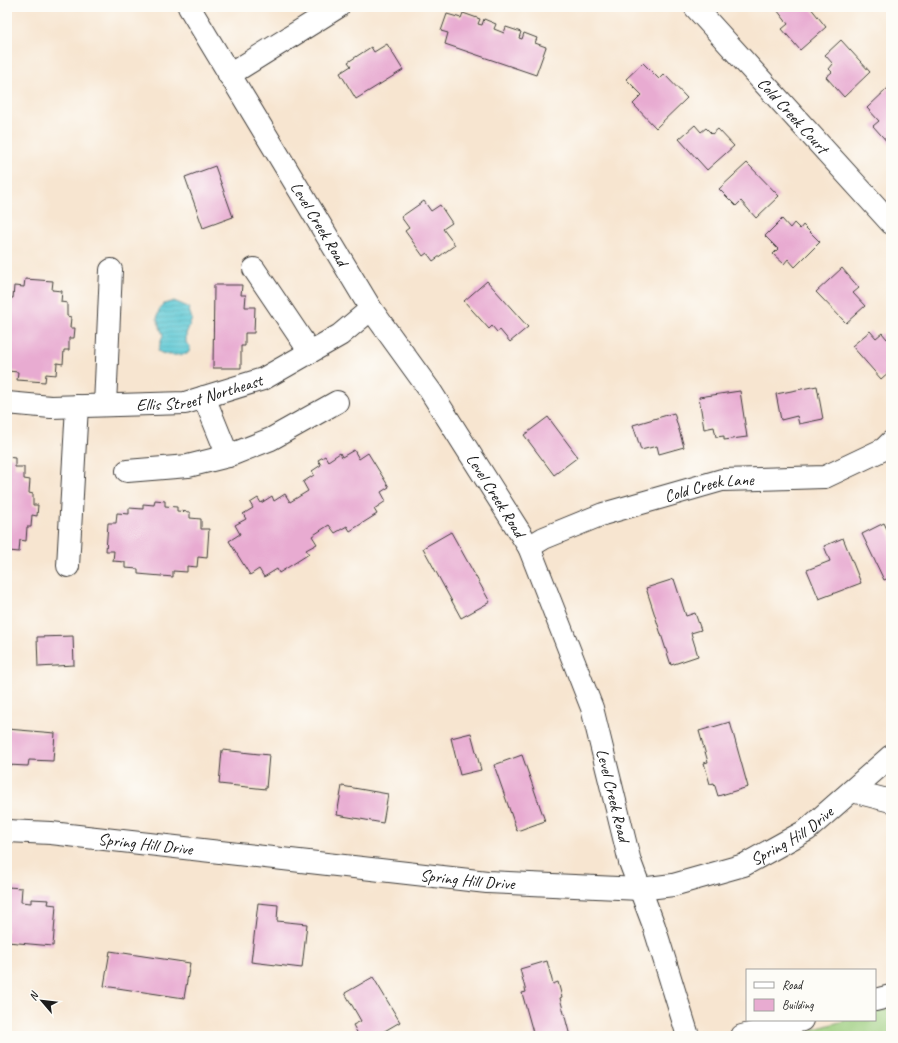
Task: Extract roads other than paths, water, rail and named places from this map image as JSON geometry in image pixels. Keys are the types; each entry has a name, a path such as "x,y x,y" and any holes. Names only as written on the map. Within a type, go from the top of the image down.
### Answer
{"street":[{"name":"Level Creek Road","path":"189,7 371,309 431,392 529,547 592,708 630,862 654,926 688,1036"},
{"path":"229,75 338,7"},
{"name":"Cold Creek Court","path":"695,7 891,223"},
{"path":"254,269 310,352"},
{"path":"105,405 111,270"},
{"name":"Ellis Street Northeast","path":"7,403 51,407 185,403 263,379 340,335 371,309"},
{"path":"204,397 228,456"},
{"path":"127,471 188,466 228,456 272,439 337,402"},
{"path":"68,566 77,406"},
{"name":"Cold Creek Lane","path":"529,547 544,538 603,514 722,480 825,477 884,449 891,442"},
{"name":"Spring Hill Drive","path":"7,831 51,833 487,882 640,889 673,885 744,865 807,830 891,756"},
{"path":"852,791 891,801"},
{"path":"876,1000 891,996"},
{"path":"742,1036 798,1021"}],"water":[{"path":"174,301 188,307 192,319 186,334 186,343 190,346 187,354 169,355 158,351 163,335 157,319 159,310 164,304"}]}
